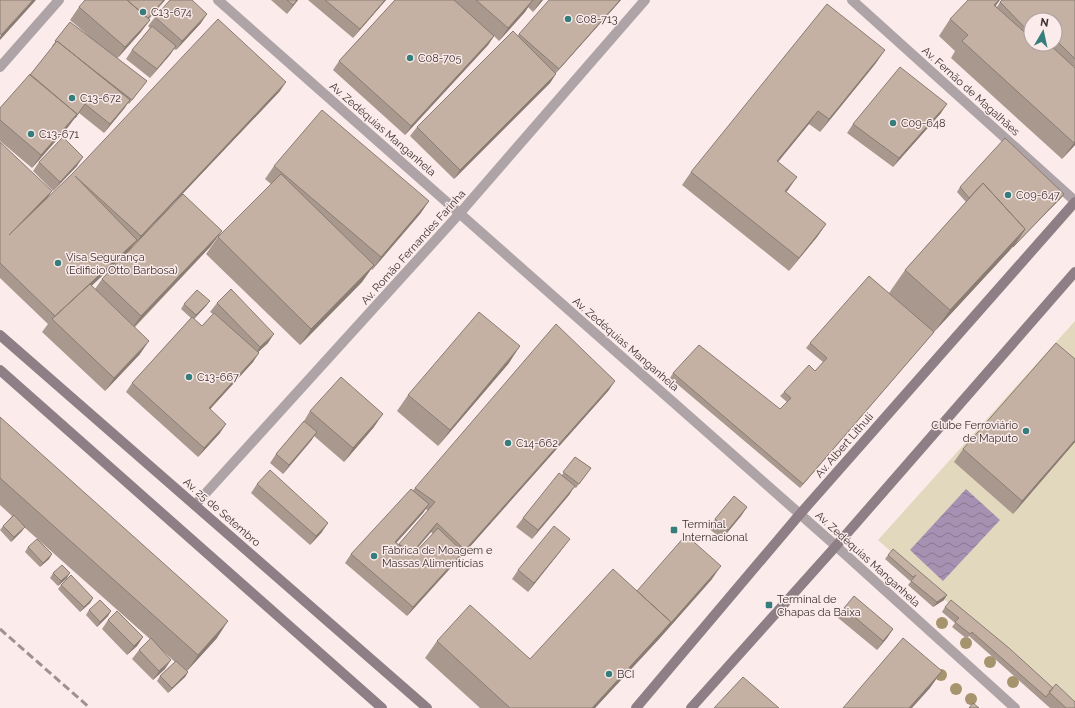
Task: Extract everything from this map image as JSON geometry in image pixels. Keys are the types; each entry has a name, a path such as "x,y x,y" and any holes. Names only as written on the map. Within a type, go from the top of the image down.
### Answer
{"street":[{"path":"0,67 59,0"},
{"name":"Av. Zedéquias Manganhela","path":"218,0 800,514 1016,708"},
{"name":"Av. Romão Fernandes Farinha","path":"195,505 460,213 644,0"},
{"name":"Av. Fernão de Magalhães","path":"852,0 1075,201"},
{"name":"Av. Albert Lithuli","path":"636,708 800,514 1075,201"},
{"path":"691,708 836,546 1075,272"},
{"name":"Av. 25 de Setembro","path":"0,335 427,708"},
{"path":"0,370 382,708"}],"shaded area":[{"name":"Clube Ferroviário de Maputo","path":"1075,321 1075,708 1066,708 878,540"}],"water":[{"path":"966,489 1000,520 943,581 910,550"}],"building":[{"path":"0,0 33,0 1,35 0,33"},
{"path":"85,0 127,0 150,20 125,47 79,7"},
{"name":"C13-674","path":"127,0 164,0 148,18"},
{"path":"170,0 192,0 207,14 182,41 155,17"},
{"path":"287,0 297,0 293,5"},
{"path":"325,0 385,0 360,29"},
{"name":"C08-705","path":"395,0 454,0 494,36 411,126 339,61"},
{"path":"476,0 533,0 508,28"},
{"name":"C08-713","path":"549,0 620,0 559,69 519,34"},
{"path":"968,0 999,0 994,5 1023,31 1023,52 1058,52 1075,68 1074,143 962,41 968,35 950,19"},
{"path":"1002,0 1075,0 1075,59 1063,47 1063,12 1023,12 1023,26 1000,2"},
{"path":"827,4 885,50 829,119 818,111 777,161 797,177 785,191 826,224 799,258 691,172"},
{"path":"218,19 286,82 141,236 75,176 137,240 55,316 0,263 0,142 52,191 9,235 73,173"},
{"path":"70,22 147,81 132,100 57,41 55,41"},
{"path":"152,26 176,46 157,69 132,50"},
{"path":"513,31 556,74 460,170 417,127"},
{"name":"C13-672","path":"57,41 130,100 110,124 85,104 75,118 77,114 30,75"},
{"name":"C09-648","path":"900,67 947,104 899,158 853,124"},
{"name":"C13-671","path":"30,74 77,114 41,155 0,120 0,108"},
{"path":"322,110 429,201 381,257 274,166"},
{"path":"63,137 83,157 60,182 39,162"},
{"name":"C09-647","path":"1005,138 1064,194 1013,247 1025,229 983,183 969,198 960,187"},
{"path":"281,174 374,265 311,329 218,237"},
{"path":"983,183 1025,229 950,310 905,270"},
{"path":"183,194 222,231 141,316 102,279"},
{"path":"869,276 934,332 803,484 673,373 699,345 780,409 791,398 784,392 809,365 815,371 827,358 810,343"},
{"path":"90,284 149,341 114,378 52,319"},
{"path":"231,289 274,334 260,347 217,303"},
{"path":"197,290 210,301 196,315 184,304"},
{"path":"479,312 520,346 450,430 408,395"},
{"name":"C13-667","path":"214,313 259,353 209,408 226,424 204,448 132,383 192,317 202,326"},
{"name":"C14-662","path":"556,324 615,381 465,550 437,523 412,553 399,544 435,502 415,488"},
{"name":"Clube Ferroviário de Maputo","path":"1056,343 1075,359 1075,440 1022,501 963,449"},
{"path":"341,377 383,414 353,448 310,411"},
{"path":"0,417 228,621 198,655 0,478"},
{"path":"304,421 317,432 289,465 276,454"},
{"path":"575,457 591,468 579,484 563,472"},
{"path":"270,470 328,523 316,536 257,484"},
{"path":"559,473 575,486 538,530 523,518"},
{"name":"Fábrica de Moagem e Massas Alimentícias","path":"411,489 429,504 395,542 413,555 438,528 463,552 413,607 351,554"},
{"path":"734,496 747,507 728,530 715,519"},
{"path":"14,515 25,527 14,537 3,526"},
{"path":"554,526 570,539 534,583 518,570"},
{"path":"686,535 721,566 668,626 671,622 637,591"},
{"path":"37,539 52,554 43,563 28,547"},
{"path":"893,549 947,595 937,602 911,581 916,575 913,577 888,555"},
{"path":"62,565 70,573 61,581 53,573"},
{"path":"613,569 671,622 592,708 510,708 437,641 470,605 530,659"},
{"path":"71,575 93,598 84,607 61,585"},
{"path":"854,596 893,629 883,641 844,608"},
{"path":"100,600 111,611 100,622 89,610"},
{"path":"951,600 1009,648 1053,688 1046,697 972,632 970,634 955,622 959,618 945,607"},
{"path":"117,611 143,637 134,646 108,620"},
{"path":"151,638 171,660 159,671 139,650"},
{"path":"903,638 942,671 909,708 843,708"},
{"path":"176,661 188,672 172,688 160,676"},
{"path":"743,677 779,708 714,708"},
{"path":"1056,684 1075,702 1075,708 1066,708 1049,692"},
{"path":"973,703 979,708 969,708"}],"railway":[{"path":"0,629 90,708"}],"place":[{"name":"C13-674","path":"143,12"},
{"name":"C08-713","path":"568,19"},
{"name":"C08-705","path":"410,58"},
{"name":"C13-672","path":"72,98"},
{"name":"C09-648","path":"893,123"},
{"name":"C13-671","path":"31,134"},
{"name":"C09-647","path":"1008,195"},
{"name":"Visa Segurança (Edificio Otto Barbosa)","path":"58,263"},
{"name":"C13-667","path":"189,377"},
{"name":"Clube Ferroviário de Maputo","path":"1026,431"},
{"name":"C14-662","path":"508,443"},
{"name":"Terminal Internacional","path":"674,530"},
{"name":"Fábrica de Moagem e Massas Alimentícias","path":"374,556"},
{"name":"Terminal de Chapas da Baixa","path":"769,605"},
{"name":"BCI","path":"609,674"}]}
